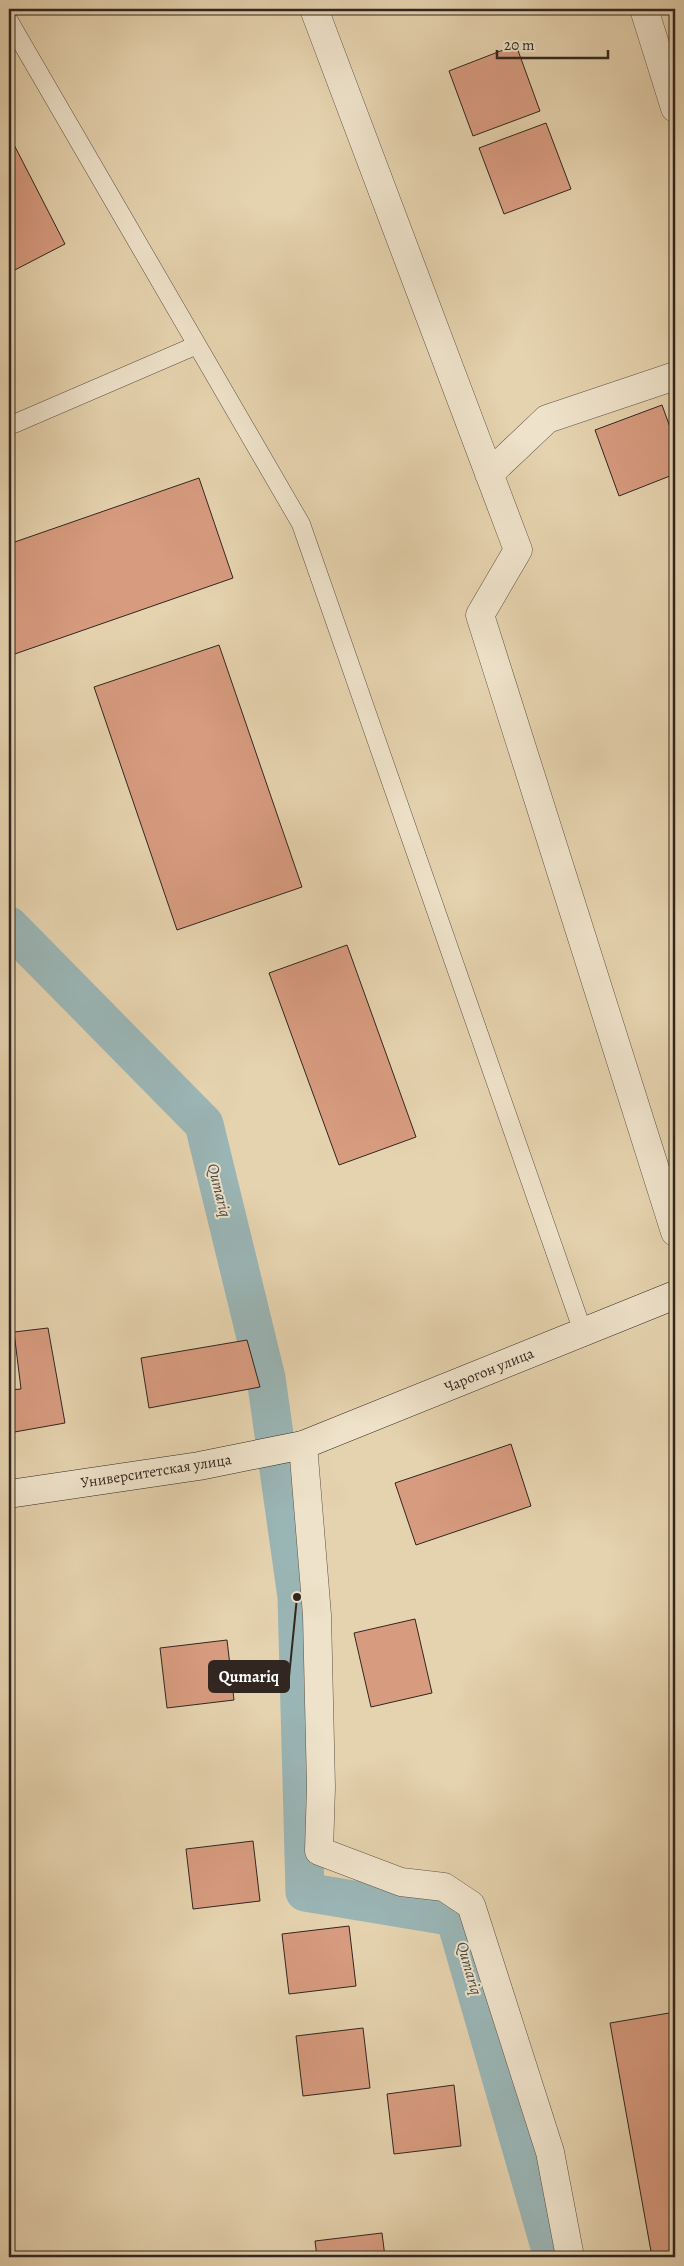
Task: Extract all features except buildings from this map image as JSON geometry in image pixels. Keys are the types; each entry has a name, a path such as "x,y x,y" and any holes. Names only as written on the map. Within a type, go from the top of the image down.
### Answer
{"street":[{"path":"314,9 518,550 480,615 675,1232"},
{"path":"644,9 675,108"},
{"path":"489,474 547,419 675,376"},
{"name":"Чарогон улица","path":"304,1445 675,1296"},
{"path":"304,1445 317,1615 321,1787 318,1851 401,1882 444,1887 471,1905 550,2152 570,2257"},
{"name":"Университетская улица","path":"9,1494 199,1466 304,1445"}],"lane":[{"path":"9,21 301,524 583,1332"},
{"path":"9,426 197,345"}],"waterway":[{"name":"Qumariq","path":"9,926 204,1124 266,1378 297,1597 305,1892 455,1917 553,2257"}],"place":[{"name":"Qumariq","path":"297,1597"}]}
